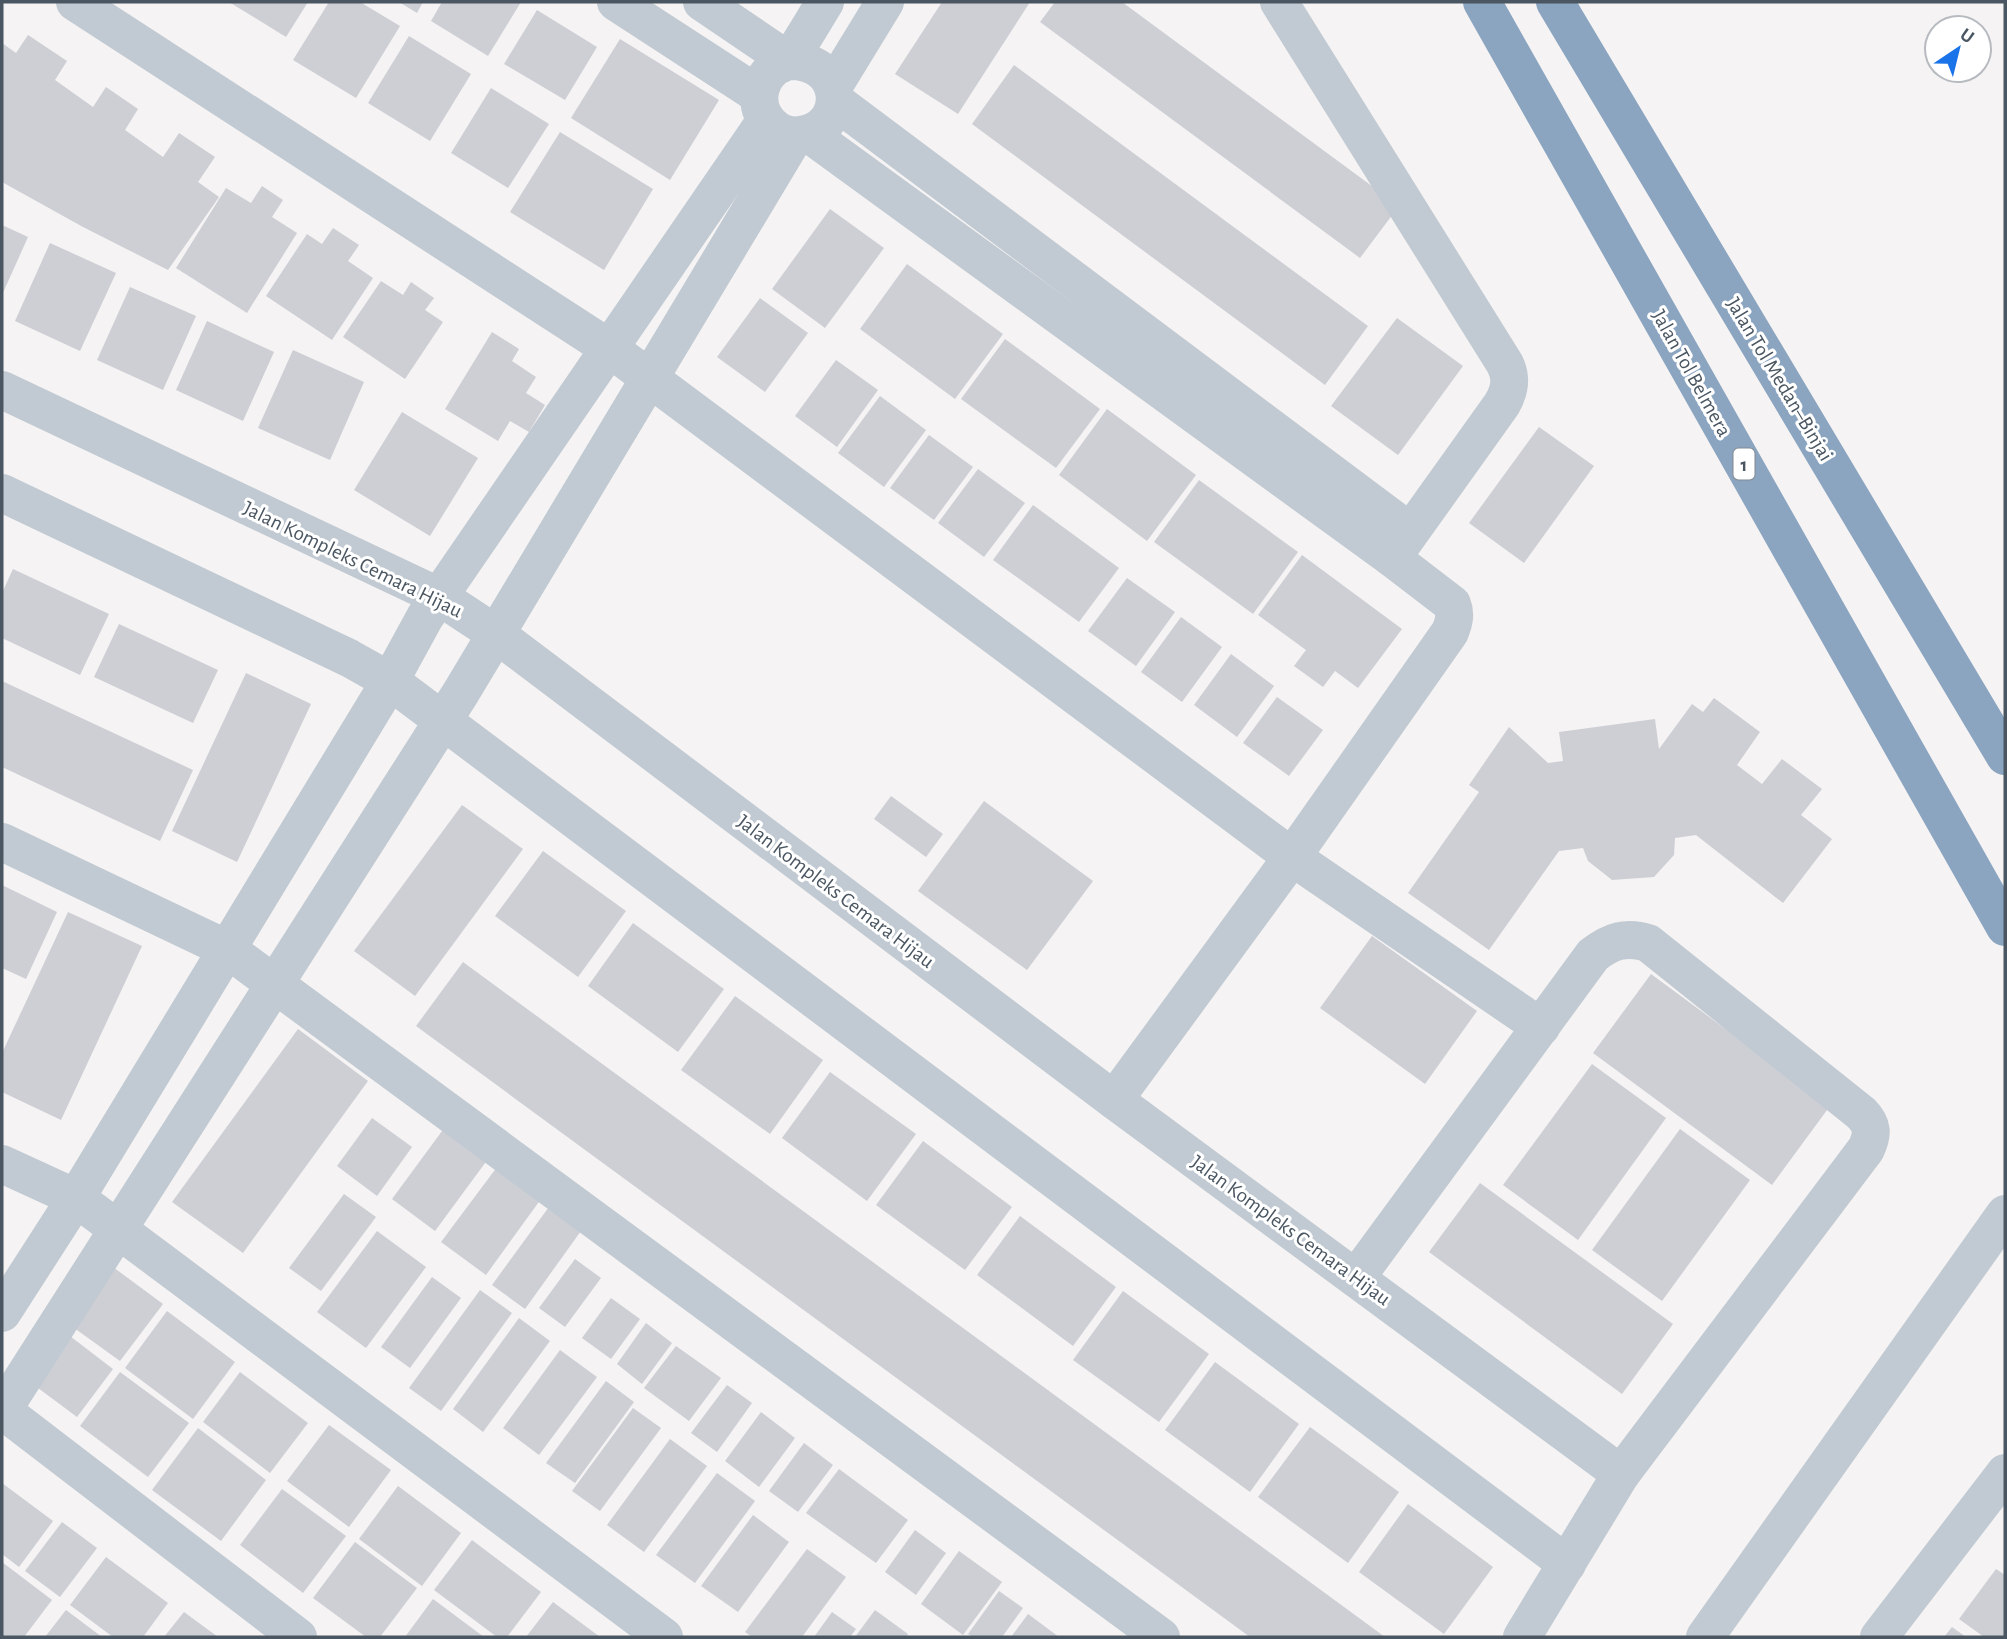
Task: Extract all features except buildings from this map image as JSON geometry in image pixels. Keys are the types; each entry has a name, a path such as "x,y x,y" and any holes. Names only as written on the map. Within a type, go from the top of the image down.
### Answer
{"highway":[{"name":"Jalan Tol Belmera","path":"1482,2 2005,927"},
{"name":"Jalan Tol Medan–Binjai","path":"1555,2 2005,756"}],"street":[{"path":"75,2 609,348 1292,857 1541,1027"},
{"path":"616,2 782,121 1401,545"},
{"path":"702,2 789,61"},
{"path":"789,61 825,2"},
{"path":"782,121 827,121 834,94 885,2"},
{"path":"1279,2 1510,375 1507,395 1502,404 1401,545"},
{"path":"782,121 764,79 774,67 789,61 817,65 827,75 834,94 1401,545 1455,610 1454,620 1441,646 1292,857 1114,1100"},
{"path":"2,1313 76,1198 432,607 609,348 782,121"},
{"path":"298,1637 2,1411 452,708 650,378 782,121"},
{"name":"Jalan Kompleks Cemara Hijau","path":"2,390 432,607 491,642 1621,1474"},
{"path":"2,492 349,658 395,670 452,708 1567,1563"},
{"path":"2,842 227,949 1161,1637"},
{"path":"1356,1278 1593,955 1607,944 1635,939 1648,943 1861,1113 1871,1128 1871,1138 1866,1149 1621,1474 1522,1637"},
{"path":"2,1164 76,1198 664,1637"},
{"path":"1705,1637 2005,1214"},
{"path":"1879,1637 2005,1473"}]}
